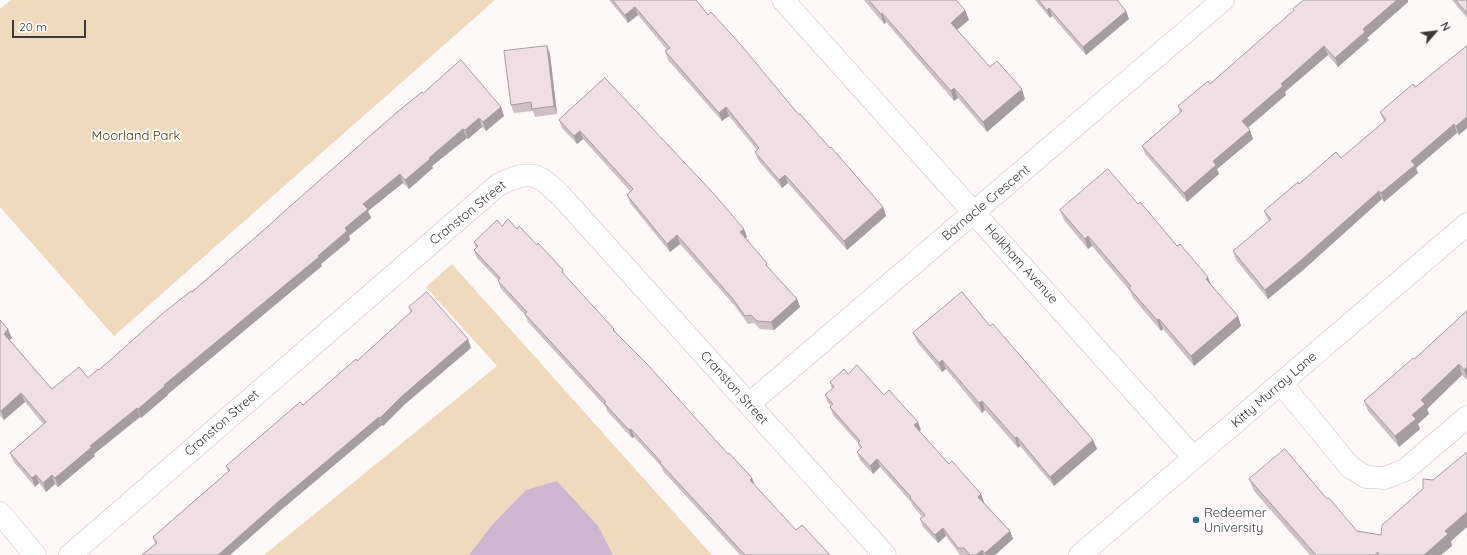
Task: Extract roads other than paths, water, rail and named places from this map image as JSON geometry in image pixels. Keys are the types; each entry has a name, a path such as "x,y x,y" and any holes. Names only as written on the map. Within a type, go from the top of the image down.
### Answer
{"street":[{"name":"Holkham Avenue","path":"783,0 1194,458"},
{"name":"Barnacle Crescent","path":"749,404 974,213 1211,4"},
{"name":"Cranston Street","path":"70,555 418,252 498,185 514,177 531,174 547,182 552,187 885,555"},
{"name":"Kitty Murray Lane","path":"1080,555 1467,224"},
{"path":"1281,383 1350,468 1366,477 1385,478 1405,470 1467,417"},
{"path":"0,513 36,555"}],"place":[{"name":"Redeemer University","path":"1196,520"}],"park label":[{"name":"Moorland Park","path":"136,136"}]}
